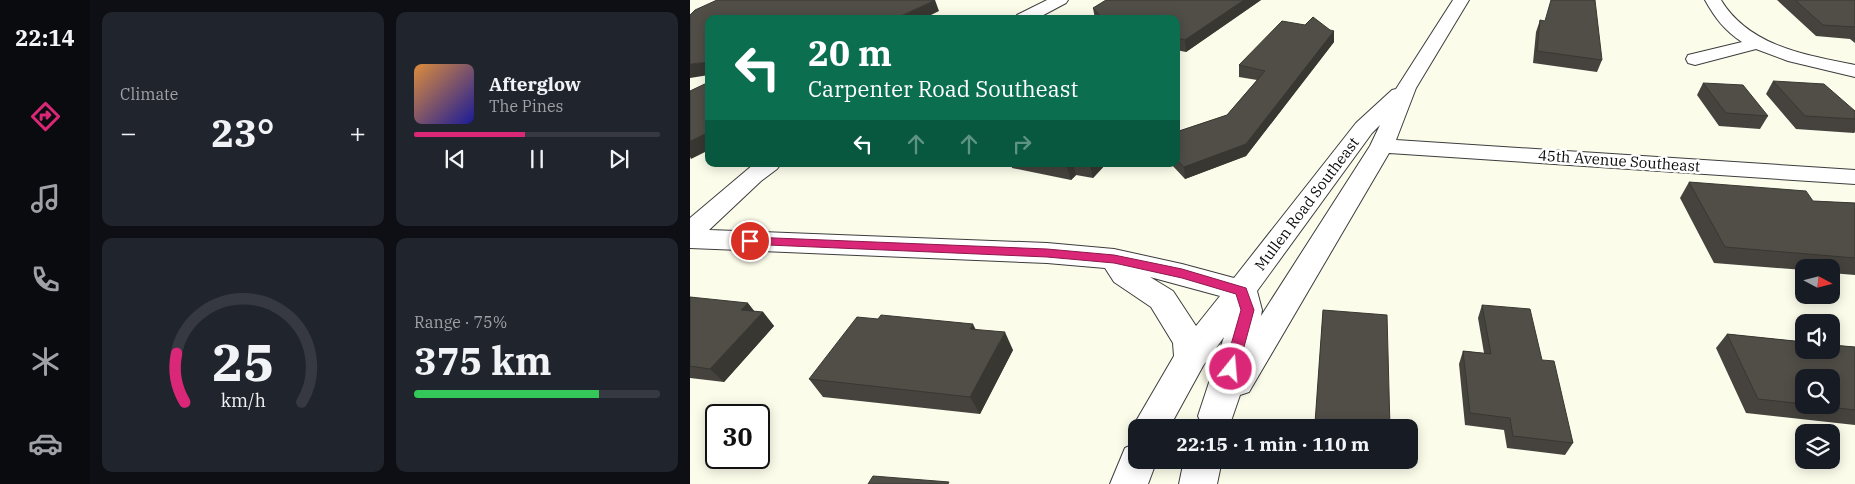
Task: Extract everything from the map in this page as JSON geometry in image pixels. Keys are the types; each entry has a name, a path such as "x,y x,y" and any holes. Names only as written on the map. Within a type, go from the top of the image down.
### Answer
{"street":[{"path":"1031,15 1060,0"},
{"name":"Mullen Road Southeast","path":"1216,419 1382,146 1406,88 1461,0"},
{"path":"1712,0 1717,10 1739,34 1779,53 1855,71"},
{"path":"1695,59 1759,43"},
{"name":"Mullen Road Southeast","path":"1155,419 1191,357 1364,128 1406,88"},
{"name":"45th Avenue Southeast","path":"1382,146 1855,177"},
{"path":"690,233 752,176 765,167"},
{"path":"690,239 1037,252 1114,259 1182,274 1242,291 1247,310 1236,353 1215,419"},
{"path":"1114,259 1124,275 1162,298 1189,342 1191,357"},
{"path":"1130,484 1135,469"},
{"path":"1198,484 1201,469"}],"building":[{"path":"717,0 935,0 903,15 705,15 705,62 690,64 690,15 695,10"},
{"path":"1106,0 1244,0 1185,40 1180,39 1180,15 1099,15 1093,8"},
{"path":"1551,0 1595,0 1602,60 1537,51 1540,20 1545,21"},
{"path":"1795,0 1855,0 1855,27 1823,25"},
{"path":"1313,17 1334,31 1246,144 1184,167 1180,163 1180,131 1227,115 1265,71 1239,65 1282,21 1305,25"},
{"path":"1773,81 1824,84 1855,111 1855,119 1805,116"},
{"path":"1703,83 1743,85 1768,116 1726,113"},
{"path":"705,84 705,134 690,141 690,91"},
{"path":"1689,182 1806,191 1813,201 1855,203 1855,258 1725,247"},
{"path":"690,297 748,303 741,310 763,312 710,369 690,366"},
{"path":"1482,305 1530,309 1542,360 1554,361 1573,443 1513,436 1510,418 1470,413 1463,351 1491,354"},
{"path":"1323,310 1387,315 1390,419 1315,419"},
{"path":"881,315 973,324 970,329 1005,332 970,397 809,379 857,317 878,319"},
{"path":"1727,334 1795,341 1795,359 1840,359 1840,346 1855,347 1855,410 1840,408 1840,369 1795,369 1795,403 1758,399"},
{"path":"873,476 949,482 948,484 868,484"}],"route":[{"path":"750,241 1047,253 1114,259 1182,274 1242,291 1247,310 1231,369"}]}
